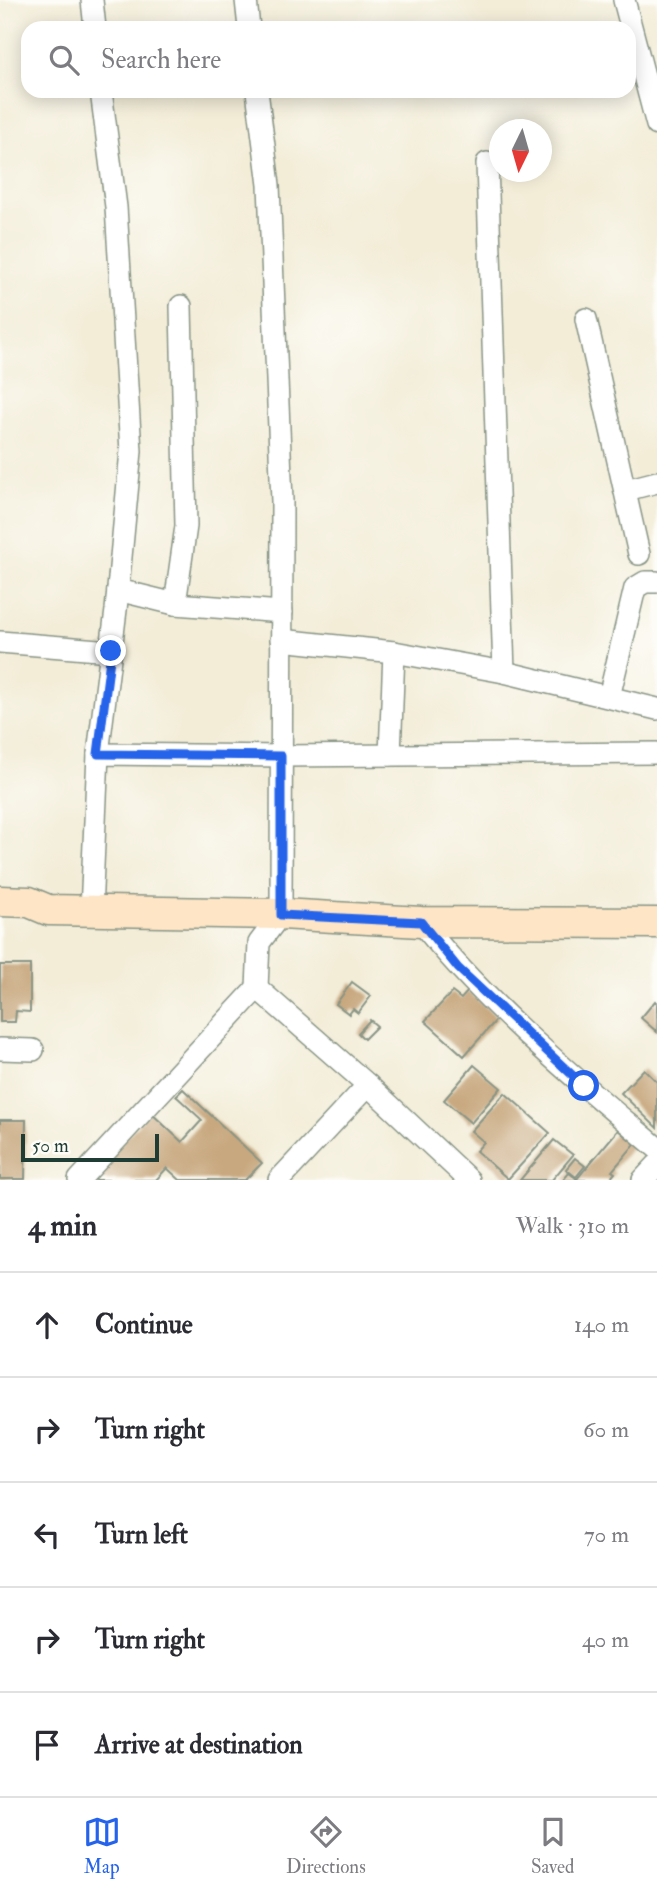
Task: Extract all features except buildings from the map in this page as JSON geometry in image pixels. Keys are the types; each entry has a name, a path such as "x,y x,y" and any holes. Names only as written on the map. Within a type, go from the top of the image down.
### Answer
{"main road":[{"path":"0,901 29,902 70,910 281,915 421,922 657,923"},
{"path":"0,919 29,920 70,910"}],"street":[{"path":"92,0 94,21"},
{"path":"246,0 248,21"},
{"path":"624,0 630,21"},
{"path":"636,45 657,125"},
{"path":"70,910 98,754 118,590 131,450 116,207 102,98"},
{"path":"79,1180 257,988 259,943 281,915 282,501 269,185 258,98"},
{"path":"487,163 503,672"},
{"path":"175,604 186,526 181,306"},
{"path":"586,319 639,554"},
{"path":"626,490 657,482"},
{"path":"608,697 635,588 645,582 657,582"},
{"path":"118,590 175,604 282,612"},
{"path":"281,640 394,652 503,672 657,709"},
{"path":"0,642 111,651"},
{"path":"390,755 394,652"},
{"path":"98,754 281,756 657,753"},
{"path":"421,922 458,968 584,1086 657,1148"},
{"path":"257,988 368,1085 469,1180"},
{"path":"0,1049 33,1050"},
{"path":"279,1180 368,1085"},
{"path":"643,1180 657,1165"}],"route":[{"path":"111,651 98,754 281,756 281,915 421,922 458,968 584,1086"}]}
